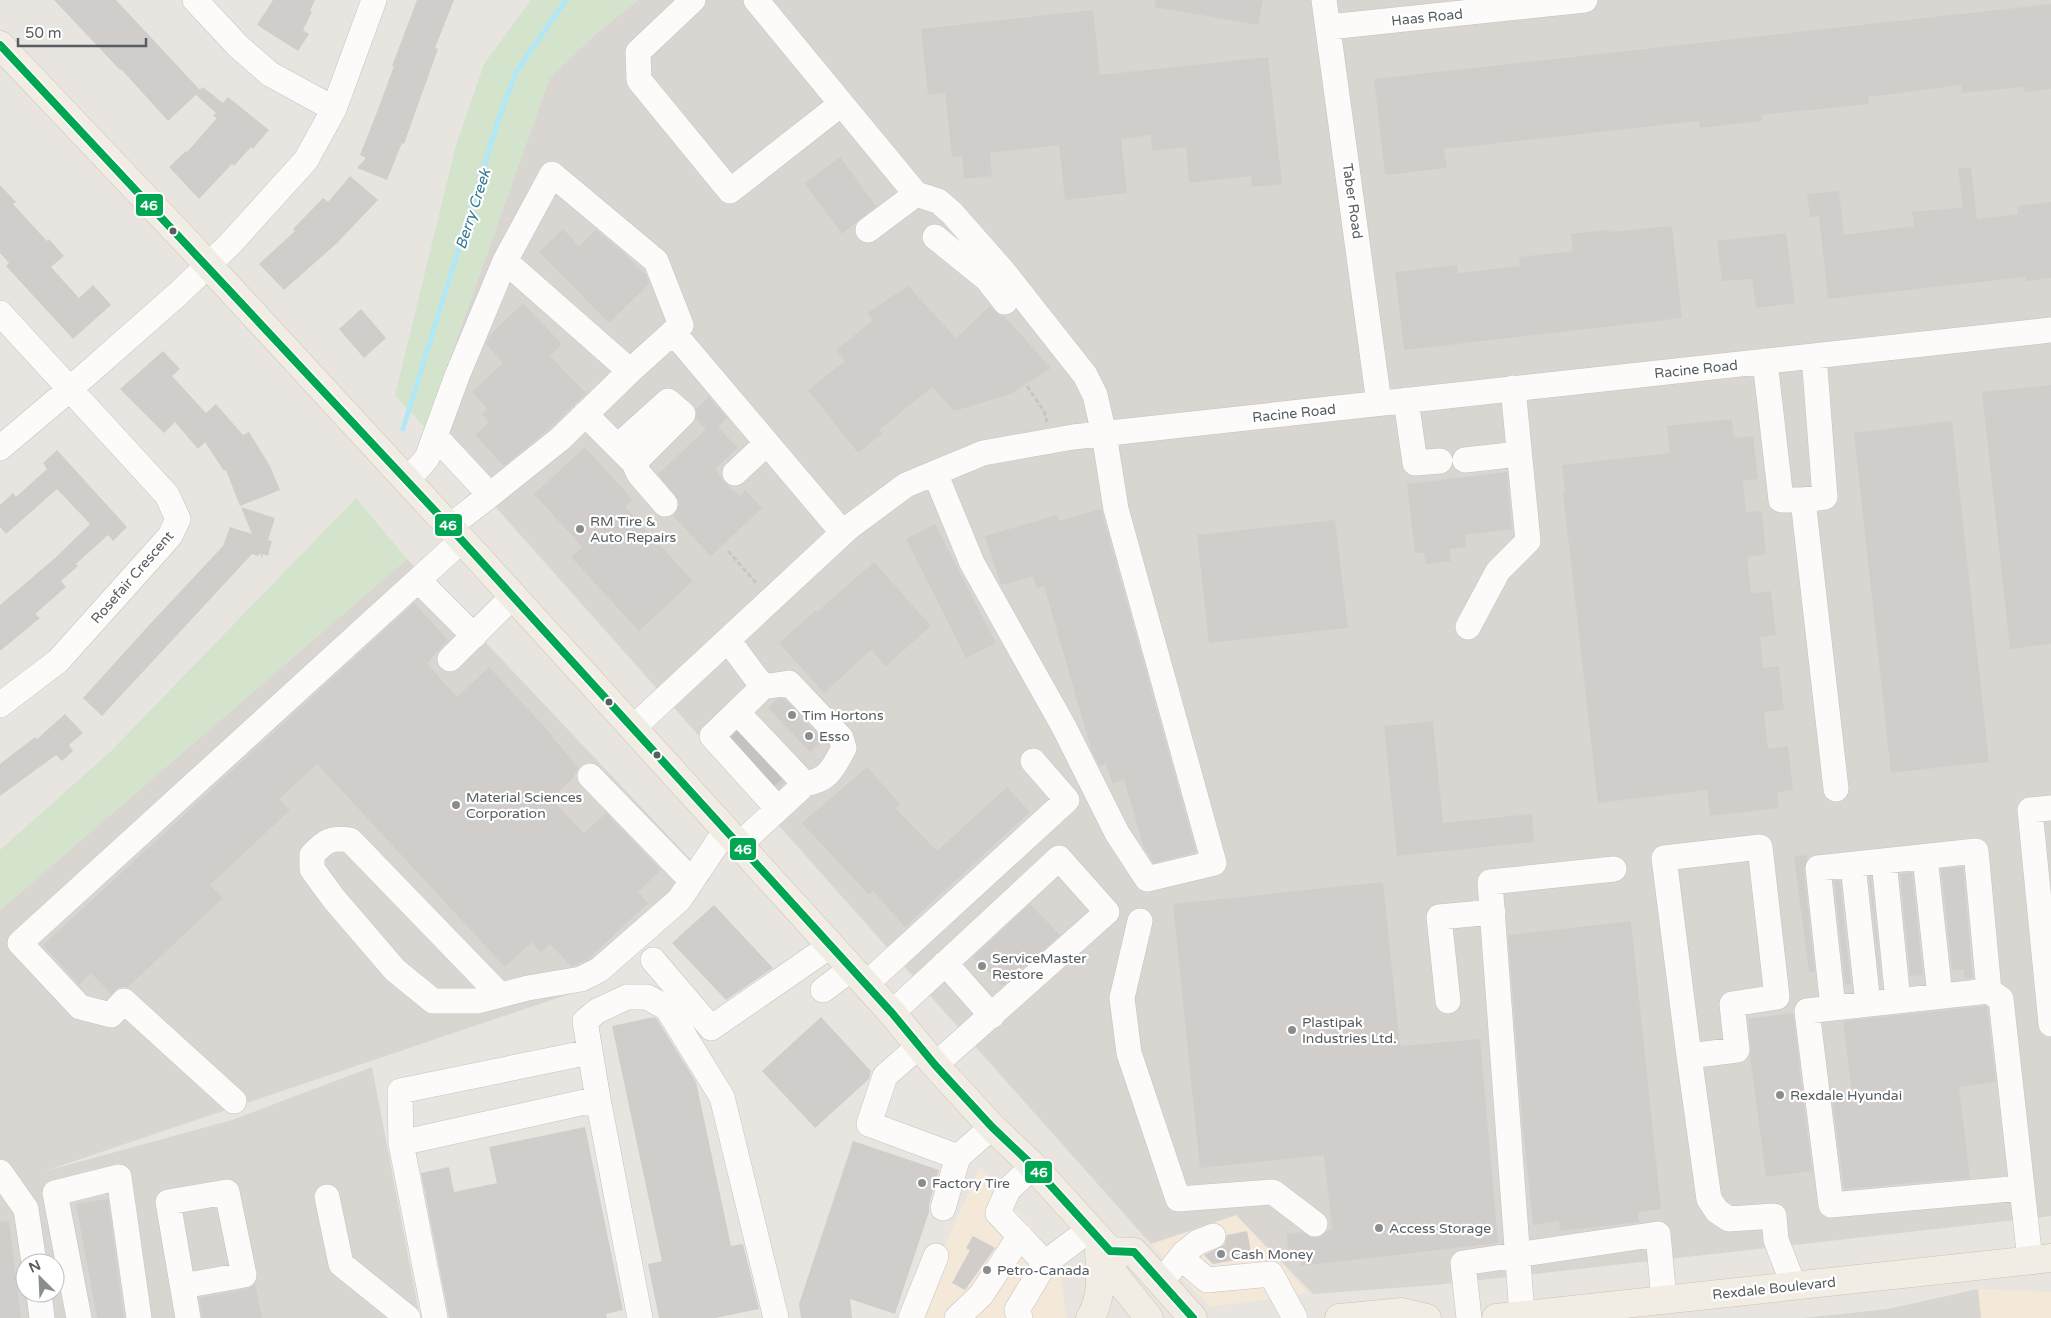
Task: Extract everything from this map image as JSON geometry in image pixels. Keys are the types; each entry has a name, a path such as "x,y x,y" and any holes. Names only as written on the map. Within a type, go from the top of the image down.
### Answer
{"main road":[{"path":"0,45 208,265 634,727 892,1013 992,1127 1033,1166 1099,1240 1113,1273 1149,1318"},
{"path":"1099,1240 1134,1252 1193,1318"},
{"path":"1090,1318 1096,1308 1101,1283 1099,1240"},
{"name":"Rexdale Boulevard","path":"1509,1317 2041,1259"},
{"path":"1339,1318 1402,1312 1427,1318"}],"street":[{"path":"195,0 238,46 270,74 334,109"},
{"path":"0,448 70,389 208,265 260,212 306,160 334,109 374,0"},
{"path":"693,0 638,52 639,80 730,191 841,104"},
{"path":"756,0 916,194 938,201 952,213 1002,271 1085,375 1095,395 1104,434 1116,509 1214,863 1147,879 1117,833 1064,726 972,563 935,472"},
{"name":"Taber Road","path":"1324,0 1379,403"},
{"name":"Haas Road","path":"1329,27 1450,7 1585,0"},
{"path":"234,1101 124,1001 111,1015 80,1007 20,944 418,580 455,533 490,496 560,439 681,325 656,260 552,174 506,261 457,376 427,458 407,481"},
{"path":"868,230 916,194"},
{"path":"935,237 987,279 1048,356 1085,375"},
{"path":"506,261 630,371"},
{"name":"Rosefair Crescent","path":"0,313 167,495 178,519 170,536 58,661 0,706"},
{"name":"Racine Road","path":"634,727 843,533 906,485 983,452 1104,434 2051,330"},
{"path":"673,332 843,533"},
{"path":"1766,361 1781,500 1803,500 1825,497 1814,356"},
{"path":"1468,627 1498,571 1528,541 1513,388"},
{"path":"1406,400 1415,463 1440,460"},
{"path":"586,414 626,454 639,474 664,504"},
{"path":"435,436 490,496"},
{"path":"735,473 767,443"},
{"path":"1465,460 1519,454"},
{"path":"1803,500 1836,788"},
{"path":"418,580 474,636"},
{"path":"450,659 513,596"},
{"path":"728,640 763,687"},
{"path":"500,995 350,840 336,838 322,844 312,855 312,869 334,899 395,970 433,1001 478,1001 528,988 580,979 599,970 679,900 692,881 733,837 778,809 805,784 819,781 834,768 844,748 841,738 789,683 763,687 712,736 805,784"},
{"path":"737,712 778,809"},
{"path":"823,990 858,977 1068,800 1033,761"},
{"path":"590,776 692,881"},
{"path":"2051,808 2030,810 2051,1024"},
{"path":"1689,1056 1737,1050 1732,1004 1777,997 1760,847 1664,858 1689,1056 1709,1199 1717,1211 1729,1218 1774,1216 1776,1240 1794,1286"},
{"path":"1833,1008 1818,868 1976,851 1990,991"},
{"path":"1925,857 1940,996"},
{"path":"892,1013 1059,858 1106,912 992,1016 928,1056 885,1076 869,1124 958,1158"},
{"path":"1884,861 1898,1001"},
{"path":"1853,865 1868,1004"},
{"path":"1509,1317 1518,1254 1490,882 1614,869"},
{"path":"1448,1001 1438,917 1493,912"},
{"path":"1140,921 1122,998 1129,1053 1178,1199 1273,1192 1315,1224"},
{"path":"653,960 711,1028 830,946"},
{"path":"945,963 992,1016"},
{"path":"2022,1188 1831,1205 1807,1010 1990,991 2001,999 2022,1188 2041,1259"},
{"path":"640,1318 598,1099 586,1021 597,1011 627,997 647,997 667,1008 722,1097 776,1318"},
{"path":"435,1318 401,1143 400,1091 590,1052"},
{"path":"401,1143 598,1099"},
{"path":"943,1208 958,1158 992,1127"},
{"path":"1033,1166 1008,1190 998,1213 1045,1264"},
{"path":"0,1172 26,1209 33,1253"},
{"path":"79,1318 55,1194 119,1177 139,1318"},
{"path":"327,1197 340,1264 408,1318"},
{"path":"1468,1318 1463,1263 1658,1234 1664,1300"},
{"path":"957,1318 981,1295 1020,1236"},
{"path":"1158,1280 1174,1267 1198,1242 1213,1236"},
{"path":"981,1295 1018,1314 1045,1264 1099,1240"},
{"path":"911,1318 936,1256"},
{"path":"1181,1258 1207,1280 1271,1274 1295,1318"},
{"path":"183,1286 188,1318"},
{"path":"40,1303 42,1318"}],"path":[{"path":"1027,386 1044,411 1048,425"},
{"path":"728,552 771,600"}],"shaded area":[{"path":"638,0 2051,0 2051,1216 1436,1285 1313,1294 1236,1215 1151,1244 425,428 549,79 593,36"},
{"path":"407,559 710,880 578,991 42,1172 232,1120 372,1067 420,1318 0,1318 0,910"},
{"path":"980,1167 1060,1262 1066,1318 912,1318"},
{"path":"1236,1215 1308,1293 1210,1307 1151,1244"},
{"path":"1978,1289 2051,1292 2051,1318 1981,1318"},
{"path":"1978,1289 1981,1318 1803,1318 1888,1309"}],"green space":[{"path":"531,0 638,0 593,36 549,79 425,428 395,395 456,145 484,64"},
{"path":"356,498 407,559 0,910 0,850 111,751"}],"building":[{"path":"54,0 116,0 200,90 203,87 223,103 228,97 269,130 253,149 251,147 234,166 232,164 199,199 169,167 187,152 217,118 213,116 216,113 196,95 200,91 168,121"},
{"path":"273,0 315,0 310,11 312,12 303,30 309,34 298,51 257,25"},
{"path":"417,0 454,0 435,48 438,49 404,144 402,143 387,180 357,168 366,158 360,155"},
{"path":"1155,0 1263,0 1258,25 1155,7"},
{"path":"2051,4 2051,89 2025,92 2024,87 1962,93 1961,85 1868,97 1869,104 1761,115 1762,121 1700,128 1699,121 1444,149 1447,168 1385,175 1374,79"},
{"path":"1093,10 1100,75 1268,57 1282,184 1252,187 1251,176 1189,183 1186,147 1152,151 1151,135 1121,139 1127,193 1065,200 1059,145 990,153 992,176 964,179 962,156 952,157 945,93 928,95 921,29"},
{"path":"840,157 876,206 842,234 804,183"},
{"path":"1971,167 1977,219 2018,214 2017,206 2051,202 2051,278 2026,281 2025,277 1828,299 1819,216 1810,217 1807,194 1839,191 1844,235 1914,226 1912,212 1963,207 1958,169"},
{"path":"350,176 378,200 336,244 284,290 259,264 295,231 293,229 323,198 328,202"},
{"path":"0,185 16,202 13,204 47,241 49,239 64,256 51,267 79,298 93,285 111,305 73,339 6,266 9,263 0,253"},
{"path":"1672,226 1682,318 1404,350 1395,272 1457,265 1458,273 1520,266 1519,257 1573,251 1571,234"},
{"path":"563,229 579,246 596,230 625,254 646,275 649,284 609,323 539,252"},
{"path":"1786,233 1795,303 1756,308 1752,279 1722,281 1717,241"},
{"path":"908,286 956,338 990,306 999,315 1004,316 1051,368 1009,395 954,411 932,387 879,430 882,434 858,453 808,390 845,361 836,350 873,320 867,313"},
{"path":"523,303 562,344 550,356 586,393 550,428 504,466 475,435 489,422 482,414 487,409 472,392 503,363 486,344 490,335"},
{"path":"361,309 386,338 364,358 339,329"},
{"path":"163,351 180,369 172,376 206,413 216,404 243,435 249,432 270,466 280,490 240,506 226,470 224,471 205,442 198,449 175,422 164,433 120,389"},
{"path":"2051,385 2051,644 2010,649 1982,392"},
{"path":"709,397 727,418 718,427 738,448 715,469 724,482 740,496 745,490 762,508 711,556 673,516 678,509 679,501 658,474 706,429 696,419 696,409"},
{"path":"1732,419 1734,438 1753,436 1758,479 1743,481 1746,512 1762,511 1766,554 1747,557 1751,593 1771,591 1776,635 1760,637 1763,668 1779,666 1784,710 1764,712 1768,749 1788,746 1793,790 1777,792 1779,808 1710,816 1707,790 1598,803 1563,493 1565,493 1562,465 1670,453 1667,426"},
{"path":"1952,421 1989,762 1891,773 1854,433"},
{"path":"585,447 633,500 625,507 693,581 639,631 571,557 582,547 534,494"},
{"path":"57,450 127,527 113,541 108,535 76,564 78,566 61,581 66,587 35,614 40,618 0,651 0,605 55,558 90,524 57,489 6,534 0,527 0,505 13,493 16,497 47,469 43,463"},
{"path":"1507,472 1512,529 1465,535 1466,547 1450,549 1451,561 1426,564 1424,553 1415,553 1407,484"},
{"path":"241,507 275,518 268,540 272,541 268,556 263,554 262,559 260,553 258,556 252,554 102,716 83,698 223,546 230,527 252,534"},
{"path":"1101,509 1196,852 1154,863 1144,848 1124,780 1112,783 1106,764 1100,766 1092,752 1044,586 1037,588 1033,576 1001,585 985,536 1057,515 1059,521"},
{"path":"1335,520 1348,628 1209,643 1197,535"},
{"path":"935,524 996,643 966,658 906,539"},
{"path":"874,562 931,626 886,666 871,650 824,693 779,643"},
{"name":"Material Sciences Corporation","path":"414,603 448,640 427,663 457,697 489,667 553,736 579,768 573,775 574,777 551,799 584,833 606,813 661,870 638,892 648,903 588,959 576,965 571,966 550,944 541,953 532,942 505,967 317,764 279,799 290,810 210,885 223,898 128,987 119,987 111,994 91,973 79,985 43,945"},
{"path":"784,698 823,740 810,752 768,708 777,699"},
{"path":"65,714 83,733 69,745 73,751 62,761 56,755 0,796 0,764 35,737 37,739"},
{"path":"1433,721 1443,823 1532,814 1534,842 1397,856 1384,726"},
{"path":"736,732 785,783 779,789 732,737"},
{"path":"867,767 900,804 895,808 937,851 1007,787 1030,812 905,927 873,891 869,895 802,823"},
{"path":"1808,855 1804,870 1815,972 1809,972 1794,857"},
{"path":"1963,867 1973,978 1965,979 1964,969 1952,970 1941,869"},
{"path":"1912,872 1923,975 1910,976 1900,874"},
{"path":"1869,877 1871,877 1881,979 1880,979"},
{"path":"1840,880 1851,984 1845,985 1834,881"},
{"name":"Plastipak Industries Ltd.","path":"1383,882 1400,1046 1480,1039 1498,1243 1301,1266 1299,1250 1288,1251 1287,1234 1302,1232 1314,1238 1321,1237 1328,1230 1332,1229 1324,1155 1200,1168 1173,904"},
{"path":"1030,904 1060,935 1002,986 973,957"},
{"path":"714,905 773,968 726,1000 672,943"},
{"path":"1631,921 1661,1209 1638,1212 1639,1222 1560,1231 1559,1221 1533,1225 1522,1118 1508,935"},
{"path":"1987,1007 1996,1082 1959,1087 1970,1178 1844,1189 1832,1097 1852,1094 1843,1021"},
{"name":"Rexdale Hyundai","path":"1793,1013 1812,1171 1766,1177 1750,1056 1748,1019"},
{"path":"654,1017 696,1082 731,1246 743,1244 759,1309 715,1318 659,1318 648,1264 662,1261 612,1026"},
{"path":"821,1017 871,1071 869,1079 815,1128 762,1071"},
{"path":"585,1127 623,1310 606,1314 607,1318 449,1318 421,1173 449,1167 454,1192 497,1183 489,1147"},
{"path":"853,1141 939,1170 929,1204 929,1212 895,1314 850,1299 852,1318 801,1318 799,1304"},
{"path":"108,1199 124,1318 97,1318 76,1204"},
{"path":"9,1221 15,1270 15,1303 19,1303 21,1318 0,1318 0,1222"},
{"path":"1247,1231 1252,1257 1213,1264 1204,1255 1224,1245 1227,1235"},
{"path":"973,1236 995,1248 965,1290 952,1283 970,1250 966,1248"},
{"path":"255,1284 262,1318 202,1318 199,1298 247,1289"}],"waterway":[{"name":"Berry Creek","path":"403,429 499,118 516,72 566,0"}],"tunnel":[{"path":"735,750 749,737"},
{"path":"749,766 763,752"},
{"path":"762,780 777,767"}],"transit line":[{"name":"46","path":"0,45 436,512 892,1013 935,1065 992,1127 1033,1166 1110,1251 1134,1252 1193,1318"}],"place":[{"name":"RM Tire & Auto Repairs","path":"580,529"},
{"name":"Tim Hortons","path":"792,715"},
{"name":"Esso","path":"809,736"},
{"name":"Material Sciences Corporation","path":"456,805"},
{"name":"ServiceMaster Restore","path":"982,966"},
{"name":"Plastipak Industries Ltd.","path":"1292,1030"},
{"name":"Rexdale Hyundai","path":"1780,1095"},
{"name":"Factory Tire","path":"922,1183"},
{"name":"Access Storage","path":"1379,1228"},
{"name":"Cash Money","path":"1221,1254"},
{"name":"Petro-Canada","path":"987,1270"}]}
